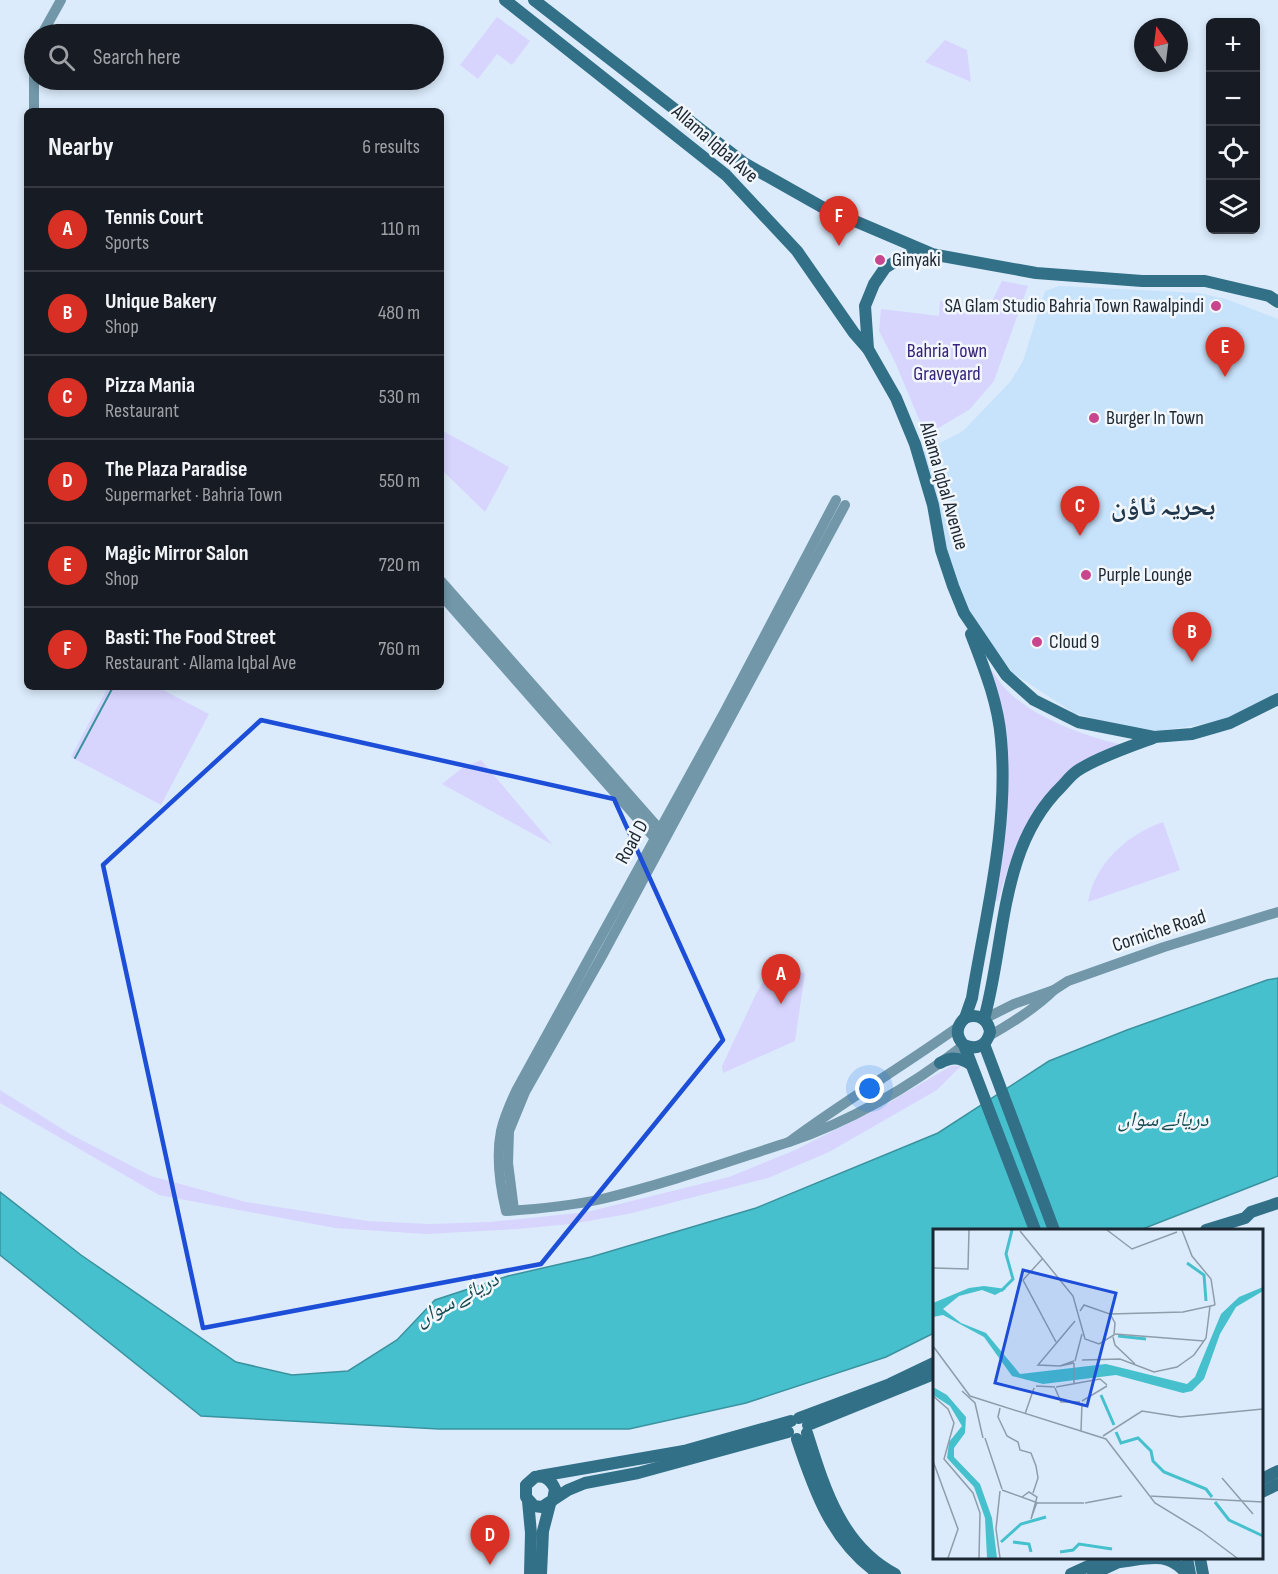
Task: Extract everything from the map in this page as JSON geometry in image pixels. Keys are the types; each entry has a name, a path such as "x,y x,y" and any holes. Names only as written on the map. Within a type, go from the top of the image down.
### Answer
{"main road":[{"name":"Allama Iqbal Ave","path":"506,0 726,175 797,251 854,333 868,349"},
{"name":"Allama Iqbal Ave","path":"534,0 744,162 822,207 931,254"},
{"name":"Allama Iqbal Avenue","path":"1275,298 1205,280 1142,281 1036,273 931,254 904,256 885,268 874,284 865,306 868,349 896,398 915,444 933,505 941,550 964,613 1006,675 1034,700 1078,722 1154,737 1192,734 1230,723 1278,699"},
{"path":"964,613 992,690 1001,737 1003,787 998,856 972,998 958,1037 964,1045 1035,1229"},
{"path":"1054,1229 990,1063 986,1040 989,1027 984,1019 1003,914 1017,860 1029,831 1047,801 1077,771 1154,737"},
{"path":"962,1023 973,1016 984,1019"},
{"path":"964,1045 974,1048 986,1040"},
{"path":"940,1063 958,1058 971,1066"},
{"path":"1209,1229 1245,1218 1251,1212 1278,1203"},
{"path":"530,1574 531,1533 525,1493 526,1485 531,1479 798,1428 933,1363"},
{"path":"528,1501 538,1507 585,1483 638,1473 798,1428 933,1374"},
{"path":"798,1428 815,1493 829,1520 841,1539 879,1574"},
{"path":"798,1428 833,1506 846,1528 861,1547 895,1574"},
{"path":"1263,1478 1278,1471"},
{"path":"539,1477 544,1477 553,1484 555,1489 543,1531 541,1574"},
{"path":"1263,1492 1278,1484"},
{"path":"1263,1500 1278,1493"},
{"path":"1071,1574 1102,1559"},
{"path":"1093,1574 1124,1560 1144,1559"},
{"path":"1167,1559 1189,1574"},
{"path":"1187,1559 1189,1574"}],"street":[{"path":"48,24 61,0"},
{"path":"34,90 34,108"},
{"name":"Road D","path":"789,1142 602,1199 556,1207 510,1211 509,1131 525,1092 841,502"},
{"path":"444,585 660,837"},
{"path":"444,598 660,837"},
{"name":"Corniche Road","path":"1054,990 1068,981 1164,947 1278,912"},
{"path":"984,1019 1014,1004 1054,990"},
{"path":"986,1040 1041,1003 1054,990"},
{"path":"789,1142 816,1121 902,1067 962,1023"},
{"path":"789,1142 822,1131 877,1104 964,1045"}],"highlighted area":[{"path":"261,720 614,799 723,1040 541,1264 203,1328 103,865"}],"shaded area":[{"path":"1059,286 1199,293 1226,299 1278,319 1278,695 1220,721 1186,727 1158,731 1113,724 1074,713 1013,673 971,613 950,564 923,452 963,431 1011,381 1023,361 1045,291"}],"green space":[{"path":"497,17 530,41 512,65 497,54 478,79 460,65"},
{"path":"945,40 967,50 971,82 925,62"},
{"name":"Bahria Town Graveyard","path":"1002,281 1028,286 994,381 970,409 937,429 923,429 895,362 879,331 881,309 939,316 940,301 988,309"},
{"path":"444,432 509,467 485,512 444,472"},
{"path":"989,667 1014,697 1043,716 1075,731 1123,745 1073,772 1052,789 1022,833 998,901 993,900 1004,833"},
{"path":"106,690 163,690 209,714 161,805 71,757"},
{"path":"481,760 553,845 442,784 462,768"},
{"path":"1163,822 1180,870 1088,902 1097,875 1115,852 1137,834"},
{"path":"771,968 805,973 795,1041 723,1073 722,1066"},
{"path":"951,1066 961,1066 937,1090 829,1152 768,1178 628,1214 571,1224 426,1234 335,1228 159,1195 0,1103 0,1090 72,1135 151,1176 246,1202 368,1221 429,1224 490,1222 587,1212 729,1177 793,1151 881,1107"}],"water":[{"name":"دریائے سواں","path":"1278,978 1278,1176 1143,1229 933,1229 933,1334 886,1357 746,1403 629,1429 439,1429 201,1416 0,1255 0,1192 81,1255 236,1362 292,1375 348,1371 397,1340 435,1300 508,1276 591,1257 756,1208 938,1133 1049,1061 1127,1030"}],"waterway":[{"path":"75,758 111,690"}],"place":[{"name":"Basti: The Food Street","path":"839,246"},
{"name":"Ginyaki","path":"880,260"},
{"name":"SA Glam Studio Bahria Town Rawalpindi","path":"1216,306"},
{"name":"Magic Mirror Salon","path":"1225,377"},
{"name":"Burger In Town","path":"1094,418"},
{"name":"Pizza Mania","path":"1080,536"},
{"name":"Purple Lounge","path":"1086,575"},
{"name":"Cloud 9","path":"1037,642"},
{"name":"Unique Bakery","path":"1192,662"},
{"name":"Tennis Court","path":"781,1004"},
{"name":"The Plaza Paradise","path":"490,1565"}],"district":[{"name":"بحریہ ٹاؤن","path":"1163,507"}]}
